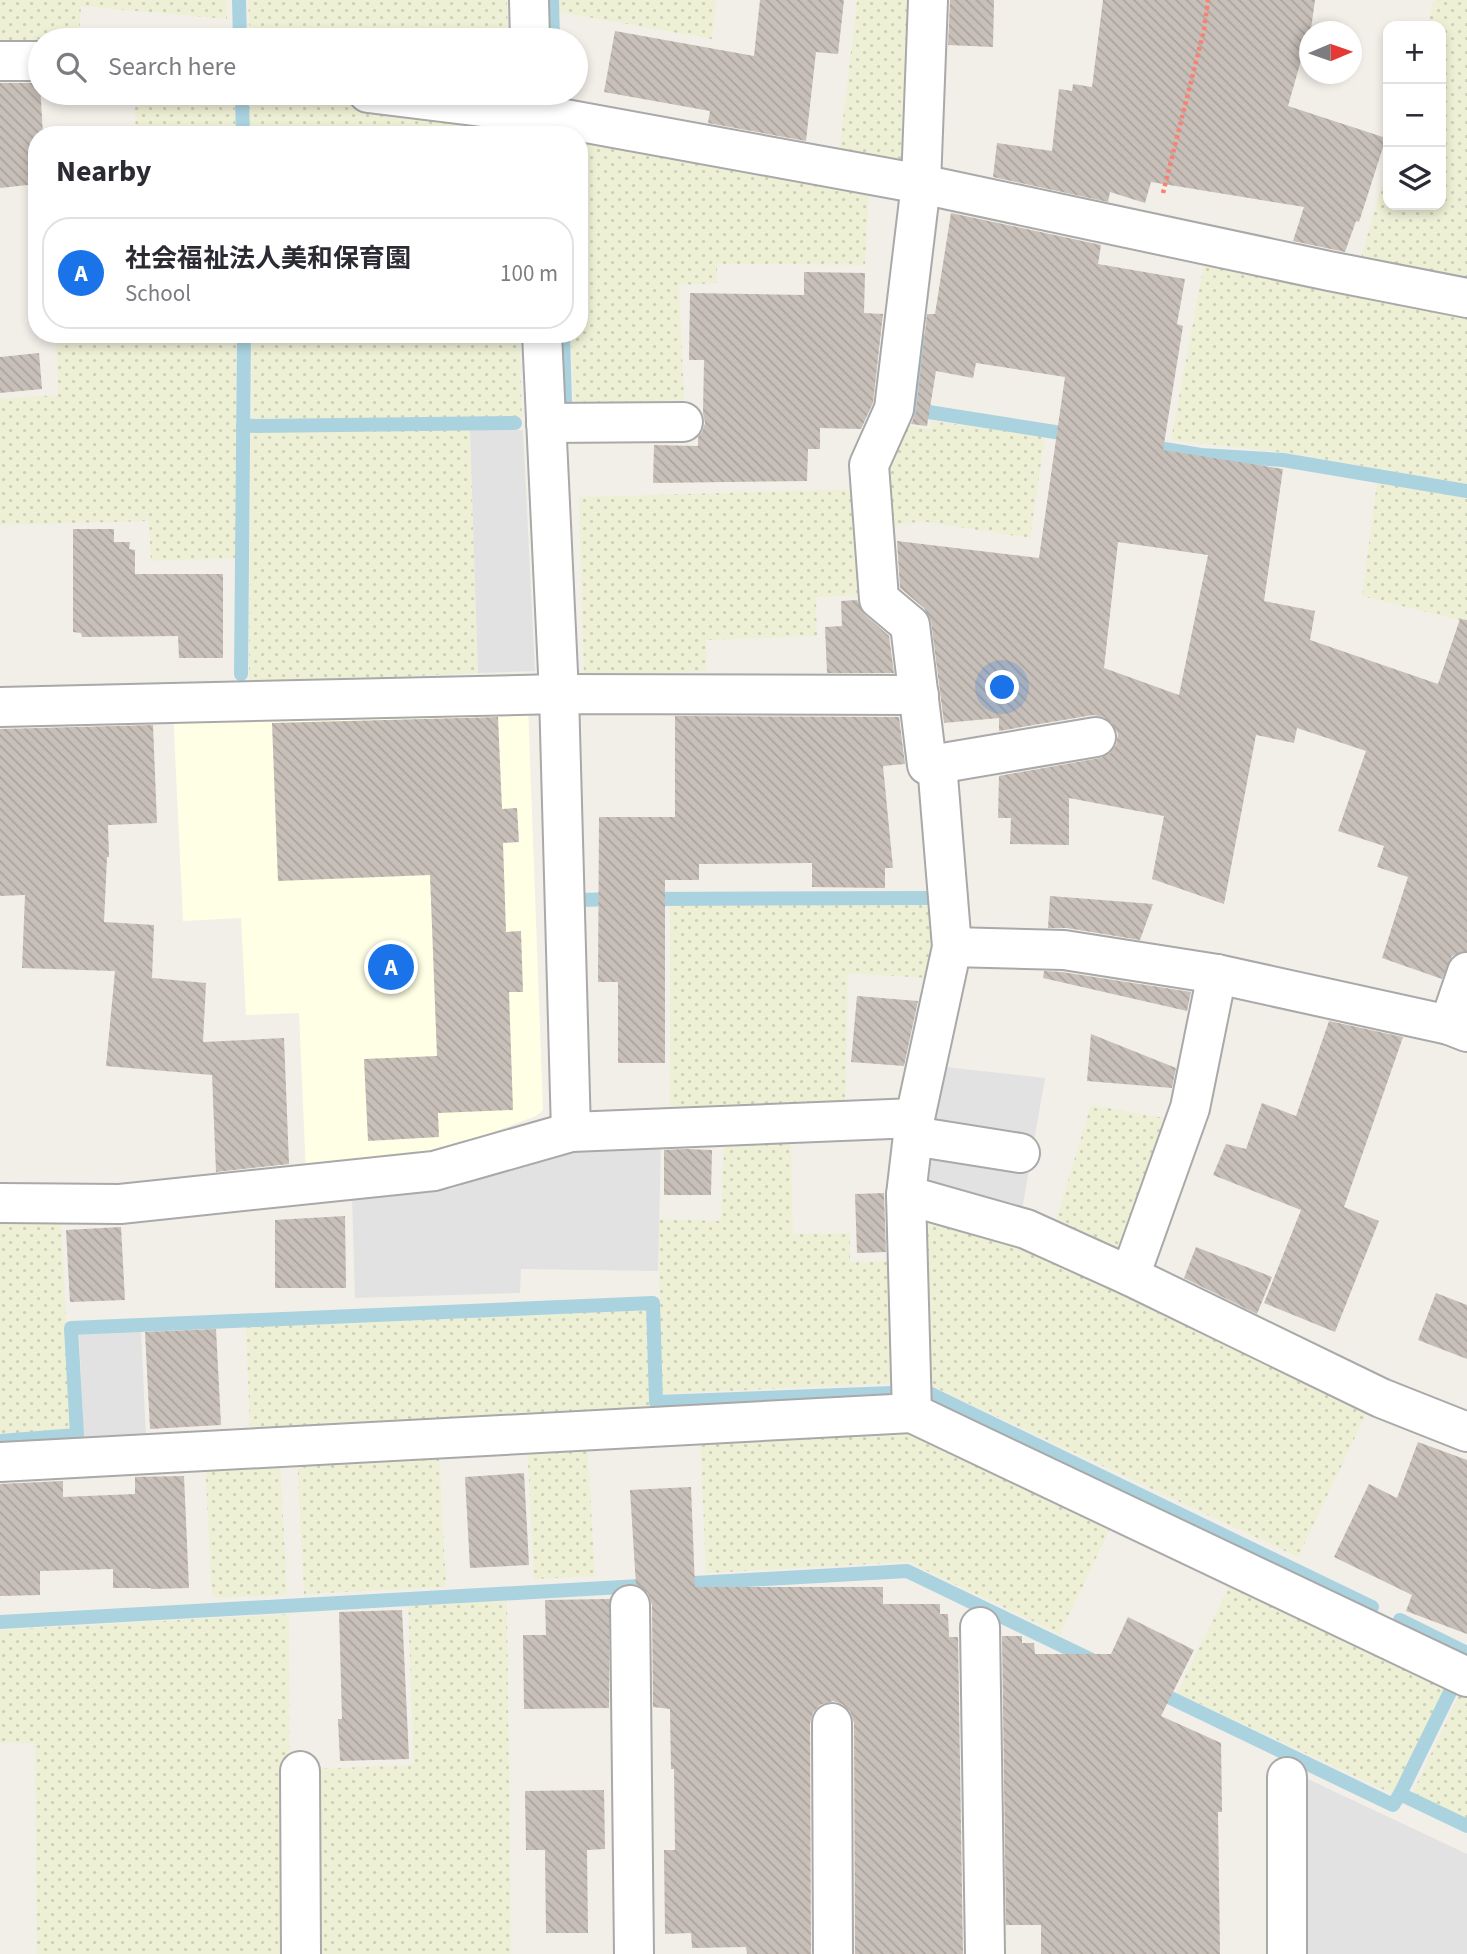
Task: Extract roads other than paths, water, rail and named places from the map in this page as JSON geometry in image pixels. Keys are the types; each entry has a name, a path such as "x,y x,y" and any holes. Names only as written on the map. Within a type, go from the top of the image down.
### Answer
{"street":[{"path":"529,0 530,28"},
{"path":"928,0 921,184 894,409 869,465 878,599 910,625 927,765 1096,737"},
{"path":"0,61 28,61"},
{"path":"462,105 532,114 921,184 1467,298"},
{"path":"542,343 558,694 571,1132"},
{"path":"546,423 683,422"},
{"path":"0,707 558,694 919,695"},
{"path":"912,1413 906,1195 914,1127 952,947 937,764"},
{"path":"952,947 1064,950 1217,974 1458,1028 1467,972"},
{"path":"1130,1276 1190,1108 1217,974"},
{"path":"0,1203 120,1204 434,1171 571,1132 914,1127 1020,1153"},
{"path":"906,1195 1026,1229 1130,1276 1381,1398 1467,1432"},
{"path":"0,1462 912,1413 1467,1677"},
{"path":"630,1605 635,1954"},
{"path":"980,1627 985,1954"},
{"path":"832,1723 833,1954"},
{"path":"300,1771 301,1954"},
{"path":"1287,1777 1287,1954"}],"waterway":[{"path":"239,0 240,28"},
{"path":"552,0 553,28"},
{"path":"242,105 243,126"},
{"path":"923,341 916,410 1074,435"},
{"path":"241,674 244,343"},
{"path":"563,343 565,402"},
{"path":"243,426 515,423"},
{"path":"1146,446 1201,455 1283,460 1467,491"},
{"path":"646,899 928,898"},
{"path":"581,900 615,899"},
{"path":"0,1441 77,1435 71,1328 653,1303 656,1402 892,1393"},
{"path":"927,1392 1372,1607"},
{"path":"677,1584 907,1571 1094,1661"},
{"path":"0,1622 657,1585"},
{"path":"1400,1620 1467,1653"},
{"path":"1453,1686 1400,1794 1467,1826"},
{"path":"1154,1690 1393,1805 1400,1794"}],"place":[{"name":"社会福祉法人美和保育園","path":"391,967"}]}
